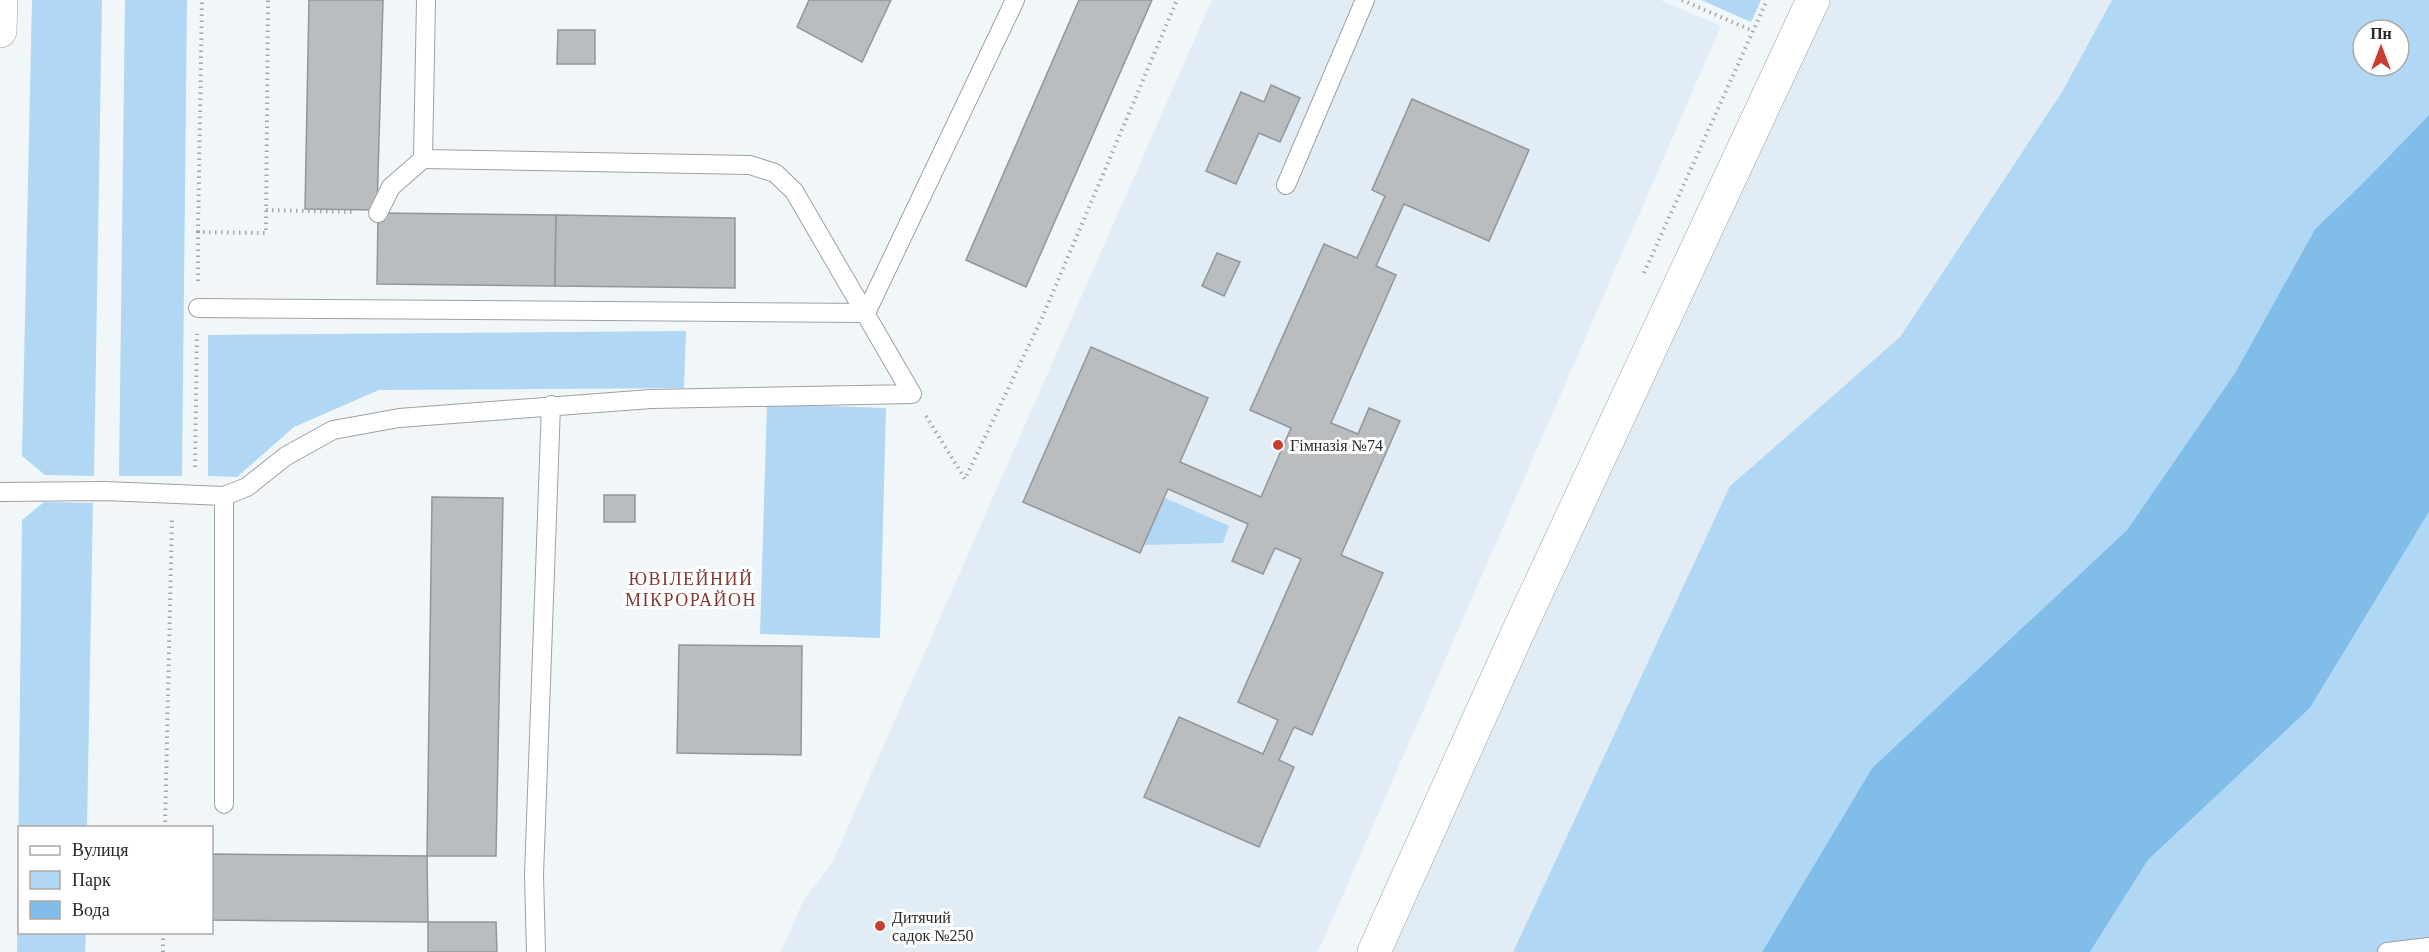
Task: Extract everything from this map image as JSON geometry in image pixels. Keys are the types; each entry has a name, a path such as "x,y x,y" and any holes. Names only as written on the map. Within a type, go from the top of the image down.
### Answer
{"street":[{"path":"0,31 1,0"},
{"path":"1374,952 1518,632 1813,0"}],"lane":[{"path":"423,159 426,0"},
{"path":"866,312 1015,0"},
{"path":"1286,185 1365,0"},
{"path":"0,492 105,491 224,496 247,487 286,456 333,430 399,418 651,399 912,394 794,190 775,173 750,165 423,159 391,187 378,213"},
{"path":"198,308 866,312"},
{"path":"536,952 534,875 551,405"},
{"path":"224,496 224,804"},
{"path":"2387,952 2429,947"}],"path":[{"path":"194,495 202,0"},
{"path":"198,232 267,233 268,0"},
{"path":"912,394 965,479 1042,318 1177,0"},
{"path":"1682,0 1791,47"},
{"path":"1753,31 1767,0"},
{"path":"267,210 378,213"},
{"path":"165,826 172,494"},
{"path":"163,934 163,952"}],"shaded area":[{"name":"Гімназія №74","path":"1212,0 1660,0 1721,26 1318,952 781,952 804,899 832,863"},
{"path":"1813,0 2112,0 2062,92 1900,337 1730,486 1513,952 1374,952"}],"green space":[{"path":"32,0 102,0 94,476 45,475 22,456"},
{"path":"125,0 187,0 182,476 119,476"},
{"path":"1701,0 1761,0 1751,22"},
{"path":"2112,0 2429,0 2429,115 2315,229 2235,373 2127,530 1872,768 1762,952 1513,952 1730,486 1900,337 2062,92"},
{"path":"686,331 684,388 379,390 294,427 237,477 208,476 208,335"},
{"path":"767,404 886,408 880,638 760,634"},
{"path":"1165,498 1229,526 1223,543 1144,545"},
{"path":"44,502 93,503 87,826 18,826 22,520"},
{"path":"2429,512 2429,952 2090,952 2148,860 2310,708"},
{"path":"18,866 18,934 86,934 85,952 17,952"}],"water":[{"path":"2429,115 2429,512 2310,708 2148,860 2090,952 1762,952 1872,768 2127,530 2235,373 2315,229"}],"building":[{"path":"309,0 383,0 377,210 305,209"},
{"path":"809,0 891,0 862,62 797,27"},
{"path":"1079,0 1152,0 1026,287 966,260"},
{"path":"558,30 595,30 595,64 557,64"},
{"path":"1271,85 1300,98 1280,142 1259,133 1236,184 1206,171 1241,92 1264,102"},
{"path":"1412,99 1529,150 1489,241 1404,204 1376,266 1396,275 1331,423 1358,434 1369,408 1400,421 1341,555 1383,573 1312,735 1294,727 1279,760 1294,767 1259,847 1144,797 1179,717 1263,754 1278,720 1238,702 1301,559 1275,548 1263,574 1232,561 1248,524 1168,489 1140,553 1023,502 1091,347 1208,398 1180,462 1261,497 1291,428 1250,410 1324,244 1357,258 1385,196 1372,190"},
{"path":"378,213 556,215 555,286 377,284"},
{"path":"556,215 735,218 735,288 555,286"},
{"path":"1217,253 1240,262 1224,296 1202,286"},
{"path":"604,495 635,495 635,522 604,522"},
{"path":"432,497 503,498 496,856 427,856"},
{"path":"679,645 802,646 801,755 677,753"},
{"path":"213,854 427,856 428,922 213,920"},
{"path":"428,922 496,922 497,952 428,952"}],"place":[{"name":"Гімназія №74","path":"1278,445"},
{"name":"Дитячий садок №250","path":"880,926"}],"district":[{"name":"ЮВІЛЕЙНИЙ МІКРОРАЙОН","path":"691,589"}]}
